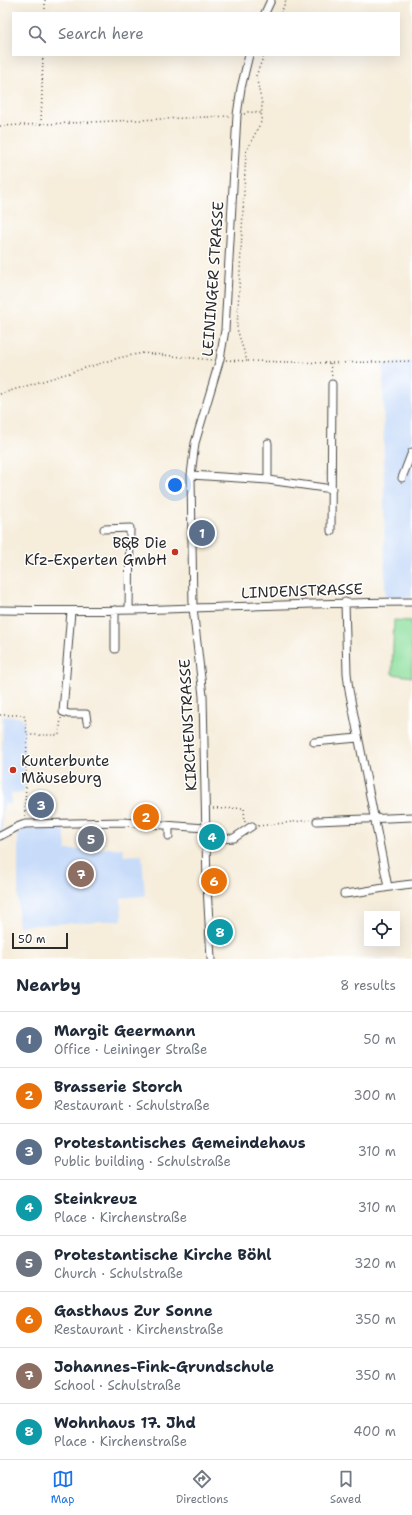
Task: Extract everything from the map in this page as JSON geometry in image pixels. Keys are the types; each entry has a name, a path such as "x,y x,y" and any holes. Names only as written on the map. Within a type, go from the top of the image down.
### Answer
{"street":[{"path":"265,12 271,0"},
{"name":"LEININGER STRASSE","path":"193,608 191,475 196,443 220,359 226,319 237,115 241,88 249,56"},
{"path":"331,531 332,384"},
{"path":"268,443 268,480"},
{"path":"402,478 412,452"},
{"path":"191,475 268,480 332,489"},
{"path":"104,529 130,528 129,610"},
{"path":"345,602 347,673 358,738 388,887"},
{"name":"LINDENSTRASSE","path":"0,610 129,610 345,602 412,602"},
{"name":"KIRCHENSTRASSE","path":"193,608 202,696 205,828 211,959"},
{"path":"115,610 115,650"},
{"path":"71,611 63,712 68,714 86,714 87,722"},
{"path":"314,742 358,738"},
{"path":"317,821 412,817"},
{"path":"0,836 17,826 25,824 123,822 205,828"},
{"path":"169,826 169,836"},
{"path":"206,840 234,838 252,826"},
{"path":"344,894 368,892 388,887 412,884"}],"path":[{"path":"45,0 45,12"},
{"path":"281,12 286,0"},
{"path":"41,124 43,56"},
{"path":"247,360 237,328 246,152 261,122 262,104 256,76 264,56"},
{"path":"0,126 237,115 248,112 262,113"},
{"path":"0,394 118,358 143,353 220,359 330,363 412,361"},
{"path":"330,363 332,384"},
{"path":"27,736 59,736 63,712"},
{"path":"0,715 22,715 25,718 27,725 25,824"},
{"path":"205,809 244,808 245,831"},
{"path":"252,826 313,820 317,821"}],"shaded area":[{"path":"412,361 412,598 385,598 383,364"},
{"name":"Kunterbunte Mäuseburg","path":"3,716 21,717 24,720 24,793 11,793 11,805 5,804 2,812 3,829 0,831"},
{"path":"64,827 66,850 123,848 124,856 142,855 145,896 121,898 122,920 18,926 18,832 24,829"}],"green space":[{"path":"394,620 412,621 412,677 392,674"}],"place":[{"name":"Margit Geermann","path":"202,533"},
{"name":"B&B Die Kfz-Experten GmbH","path":"175,552"},
{"name":"Kunterbunte Mäuseburg","path":"13,770"},
{"name":"Protestantisches Gemeindehaus","path":"41,805"},
{"name":"Brasserie Storch","path":"146,817"},
{"name":"Steinkreuz","path":"212,837"},
{"name":"Protestantische Kirche Böhl","path":"91,839"},
{"name":"Johannes-Fink-Grundschule","path":"81,874"},
{"name":"Gasthaus Zur Sonne","path":"214,881"},
{"name":"Wohnhaus 17. Jhd","path":"220,932"}]}
